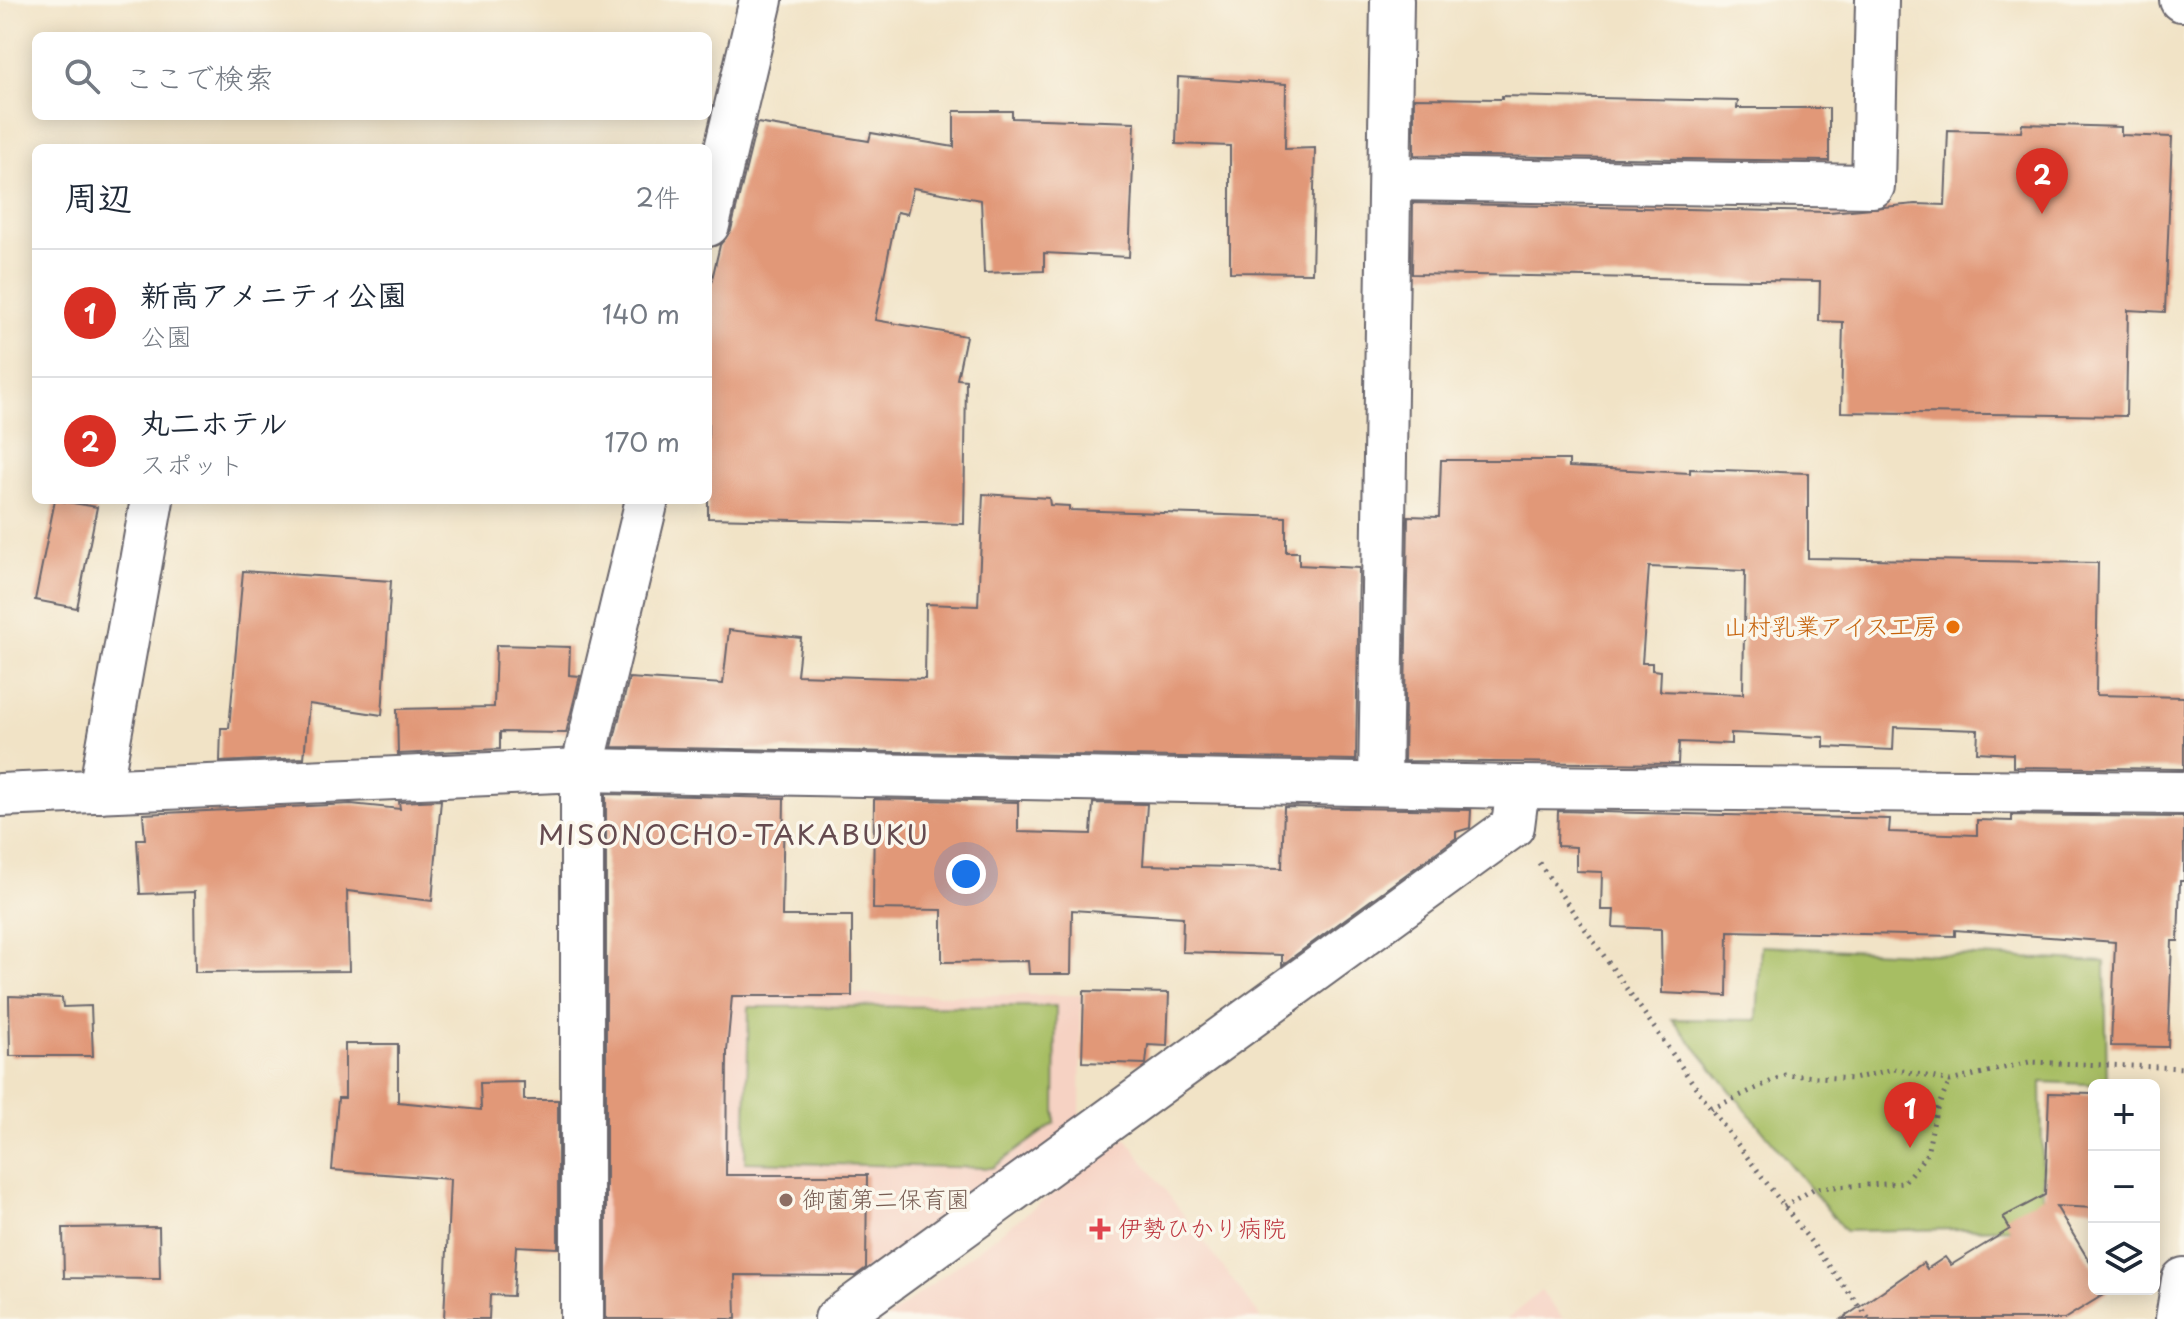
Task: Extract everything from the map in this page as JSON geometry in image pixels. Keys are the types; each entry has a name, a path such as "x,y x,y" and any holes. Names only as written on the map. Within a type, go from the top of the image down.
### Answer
{"street":[{"path":"712,206 736,93 761,0"},
{"path":"1380,784 1392,0"},
{"path":"1391,179 1873,186 1877,0"},
{"path":"100,791 151,504"},
{"path":"582,1319 582,770 646,504"},
{"path":"0,795 582,770 1380,784 1516,806 2184,793"},
{"path":"836,1319 1516,806"}],"path":[{"path":"1516,806 1711,1109 1869,1319"},
{"path":"1711,1109 1785,1075 1853,1079 1894,1069 1950,1081 2029,1062 2184,1068"},
{"path":"1784,1207 1815,1188 1903,1183 1927,1154 1936,1111 1950,1081"}],"shaded area":[{"name":"御薗第二保育園","path":"602,994 1081,995 1080,1127 866,1282 591,1273"},
{"name":"伊勢ひかり病院","path":"1126,1138 1262,1319 886,1319"},
{"path":"1541,1291 1563,1319 1507,1319"}],"green space":[{"path":"1761,946 2105,962 2107,1079 2088,1079 2088,1084 2041,1082 2043,1210 2022,1228 1845,1231 1672,1019 1757,1020"},
{"path":"1056,1006 1055,1123 992,1168 745,1162 749,1007"}],"building":[{"path":"1178,77 1286,84 1285,149 1315,148 1312,273 1230,272 1230,146 1176,144"},
{"path":"1502,96 1738,101 1737,108 1829,108 1829,161 1414,155 1414,98 1502,99"},
{"path":"954,111 1012,111 1012,118 1135,122 1129,257 1044,253 1044,271 984,273 981,200 913,188 907,214 897,212 875,320 966,336 957,379 966,380 964,524 708,518 708,504 712,504 712,279 720,245 731,230 757,123 869,141 871,133 954,147"},
{"path":"2022,124 2121,127 2121,135 2172,137 2165,312 2128,310 2126,416 1841,412 1843,322 1819,321 1820,281 1412,274 1413,203 1829,212 1916,204 1945,205 1948,130 2021,132"},
{"path":"1441,460 1569,460 1569,467 1690,473 1690,469 1808,473 1808,558 2098,563 2096,695 2184,697 2184,769 2013,767 2013,754 1977,752 1978,730 1894,727 1893,750 1824,747 1824,737 1731,733 1731,744 1679,742 1678,764 1404,761 1408,516 1439,517","holes":["1649,567 1745,571 1743,694 1660,691 1661,671 1652,670 1652,663 1642,663"]},
{"path":"983,494 1049,498 1050,505 1069,506 1069,510 1286,517 1286,552 1299,552 1299,565 1359,568 1356,760 612,747 629,678 723,684 729,630 801,638 797,675 925,679 926,604 978,606"},
{"path":"54,504 97,507 77,608 35,600"},
{"path":"243,571 391,581 382,715 309,704 304,758 220,762 221,728 229,728"},
{"path":"496,645 570,647 569,675 580,676 566,733 500,732 500,749 398,754 397,709 494,707"},
{"path":"606,794 784,798 782,916 852,916 852,996 732,996 727,1051 726,1175 867,1175 866,1268 855,1276 735,1275 736,1319 606,1319"},
{"path":"874,799 1018,802 1018,832 1091,834 1093,803 1147,804 1143,865 1282,868 1284,807 1471,810 1470,828 1456,832 1456,838 1282,965 1282,955 1182,952 1183,917 1072,910 1071,974 1029,974 1028,961 942,962 942,910 873,909"},
{"path":"441,800 432,901 347,891 349,971 195,972 194,892 140,894 137,839 145,839 143,814 351,804 400,809 399,802"},
{"path":"1558,811 1890,819 1889,832 1977,835 1977,820 2012,821 2012,815 2184,817 2184,881 2180,881 2178,941 2172,941 2168,1047 2111,1046 2115,942 1955,930 1955,936 1728,931 1727,996 1662,993 1661,929 1613,927 1614,910 1601,910 1602,872 1576,871 1576,847 1557,846"},
{"path":"1084,991 1169,993 1167,1046 1148,1045 1146,1064 1082,1062"},
{"path":"9,996 62,998 63,1007 91,1006 93,1056 10,1056"},
{"path":"345,1044 398,1044 398,1102 481,1110 480,1083 524,1082 524,1100 558,1100 558,1248 516,1246 513,1296 490,1295 489,1319 444,1319 450,1179 332,1170 338,1098 345,1098"},
{"path":"2049,1093 2088,1094 2088,1208 2056,1206 2088,1259 2088,1295 2103,1295 2064,1319 1842,1319 1923,1263 1927,1269 1945,1257 1951,1265 2010,1229 2003,1217 2045,1195"},
{"path":"159,1227 160,1279 64,1278 63,1228"}],"place":[{"name":"丸二ホテル","path":"2042,214"},
{"name":"山村乳業アイス工房","path":"1953,627"},
{"name":"新高アメニティ公園","path":"1910,1148"},
{"name":"御薗第二保育園","path":"786,1200"},
{"name":"伊勢ひかり病院","path":"1100,1229"}],"district":[{"name":"MISONOCHO-TAKABUKU","path":"734,835"}]}
